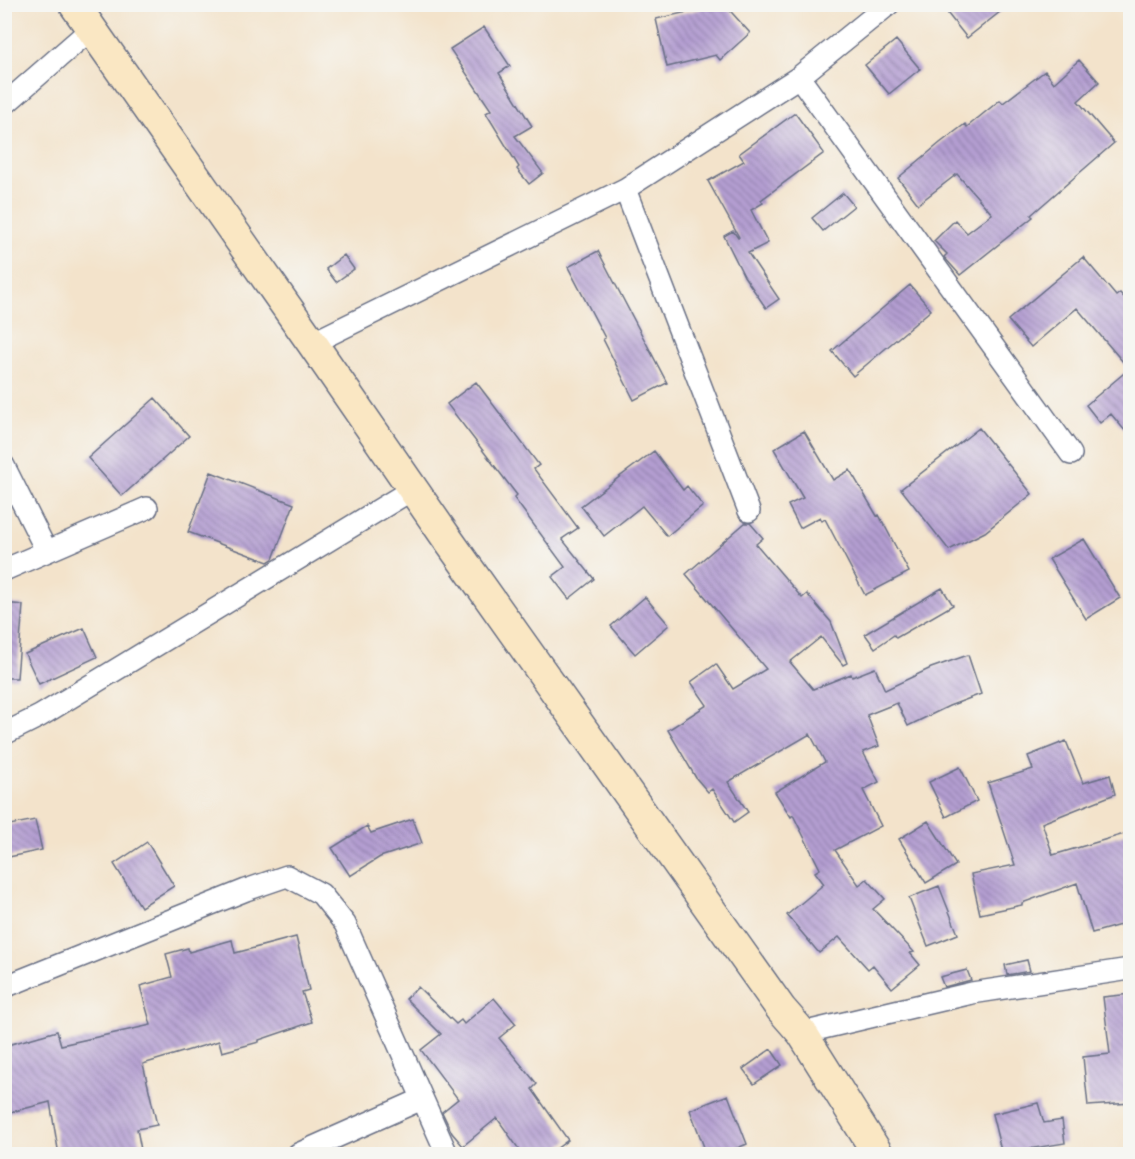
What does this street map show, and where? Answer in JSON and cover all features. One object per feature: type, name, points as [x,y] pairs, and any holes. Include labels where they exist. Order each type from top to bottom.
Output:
[{"type":"main road","points":[[74,4],[413,489],[781,1009],[802,1033],[878,1155]]},
{"type":"street","points":[[312,343],[625,189],[799,77],[890,4]]},
{"type":"street","points":[[4,105],[91,29]]},
{"type":"street","points":[[799,77],[1071,454]]},
{"type":"street","points":[[625,189],[749,511]]},
{"type":"street","points":[[4,466],[46,550]]},
{"type":"street","points":[[4,734],[40,716],[413,489]]},
{"type":"street","points":[[4,570],[147,508]]},
{"type":"street","points":[[4,987],[246,890],[287,876],[321,894],[345,924],[447,1155]]},
{"type":"street","points":[[802,1033],[972,993],[1131,969]]},
{"type":"street","points":[[298,1155],[422,1099]]},
{"type":"building","points":[[700,4],[724,4],[750,33],[720,60],[716,55],[667,67],[656,19],[701,9]]},
{"type":"building","points":[[959,4],[1010,4],[967,38],[948,14]]},
{"type":"building","points":[[484,27],[510,66],[499,73],[532,126],[515,136],[543,173],[529,184],[517,169],[519,167],[486,113],[491,110],[450,49]]},
{"type":"building","points":[[896,40],[920,69],[889,94],[865,65]]},
{"type":"building","points":[[1079,60],[1099,82],[1078,101],[1114,143],[1031,215],[1033,217],[960,275],[944,257],[947,254],[934,241],[955,220],[967,233],[992,214],[957,174],[918,204],[898,178],[940,143],[965,124],[967,127],[1000,100],[1003,103],[1045,71],[1054,83]]},
{"type":"building","points":[[795,113],[824,153],[761,200],[763,203],[751,210],[768,243],[748,253],[779,299],[766,308],[744,276],[724,236],[733,231],[739,237],[708,181],[744,161],[739,154]]},
{"type":"building","points":[[843,193],[854,206],[823,231],[812,218]]},
{"type":"building","points":[[598,251],[667,383],[634,400],[568,267]]},
{"type":"building","points":[[344,255],[354,269],[336,282],[326,269]]},
{"type":"building","points":[[1083,257],[1116,296],[1120,293],[1131,305],[1131,438],[1111,414],[1100,423],[1086,405],[1129,369],[1077,308],[1031,347],[1008,320]]},
{"type":"building","points":[[910,285],[931,310],[853,376],[832,351]]},
{"type":"building","points":[[476,382],[539,465],[534,469],[578,528],[562,539],[594,579],[569,599],[552,577],[565,567],[514,498],[517,495],[447,404]]},
{"type":"building","points":[[155,398],[189,436],[122,496],[88,458]]},
{"type":"building","points":[[979,428],[1032,494],[985,532],[949,550],[901,489]]},
{"type":"building","points":[[804,431],[833,480],[850,470],[877,516],[879,515],[909,572],[865,595],[825,519],[822,521],[820,517],[800,528],[788,505],[803,498],[774,449]]},
{"type":"building","points":[[654,451],[683,490],[687,486],[703,506],[667,536],[642,506],[604,536],[581,506]]},
{"type":"building","points":[[211,472],[294,504],[273,559],[268,562],[188,532]]},
{"type":"building","points":[[745,523],[750,523],[763,538],[756,544],[802,598],[807,594],[831,622],[847,663],[843,665],[821,637],[790,662],[813,689],[851,674],[852,677],[875,668],[885,690],[931,668],[968,655],[981,694],[949,706],[908,726],[897,703],[867,715],[879,746],[863,752],[879,782],[863,790],[881,826],[835,850],[859,885],[867,879],[885,899],[873,909],[914,952],[910,953],[920,965],[892,988],[873,965],[868,969],[839,937],[819,953],[787,915],[824,884],[815,872],[820,869],[793,815],[791,817],[775,792],[825,762],[810,734],[728,782],[748,812],[734,822],[712,789],[708,792],[696,778],[668,730],[707,705],[691,682],[716,664],[733,689],[766,669],[686,574]]},
{"type":"building","points":[[1084,539],[1120,598],[1086,619],[1049,559]]},
{"type":"building","points":[[942,588],[953,605],[896,638],[894,635],[875,648],[865,634]]},
{"type":"building","points":[[645,597],[669,625],[635,654],[611,626]]},
{"type":"building","points":[[4,603],[23,605],[17,678],[4,678]]},
{"type":"building","points":[[84,628],[97,657],[39,684],[25,654]]},
{"type":"building","points":[[1066,741],[1083,783],[1110,775],[1115,794],[1042,823],[1053,855],[1131,832],[1131,922],[1092,933],[1077,883],[1022,903],[1022,905],[980,914],[971,874],[1015,865],[988,783],[1033,769],[1028,756]]},
{"type":"building","points":[[960,767],[977,801],[946,817],[929,782]]},
{"type":"building","points":[[413,819],[422,843],[380,857],[350,876],[332,848],[367,826],[371,833]]},
{"type":"building","points":[[35,820],[42,850],[4,858],[4,826]]},
{"type":"building","points":[[928,821],[956,865],[926,883],[899,839]]},
{"type":"building","points":[[147,842],[174,886],[141,907],[114,864]]},
{"type":"building","points":[[939,886],[958,934],[928,946],[909,898]]},
{"type":"building","points":[[296,937],[309,990],[302,992],[312,1022],[259,1040],[259,1042],[222,1052],[219,1041],[143,1064],[157,1125],[137,1129],[142,1155],[59,1155],[50,1102],[4,1114],[4,1046],[57,1031],[61,1045],[151,1025],[140,986],[172,977],[166,954],[188,948],[189,952],[232,940],[235,953]]},
{"type":"building","points":[[1027,960],[1030,971],[1007,975],[1005,965]]},
{"type":"building","points":[[967,970],[971,980],[944,987],[940,977]]},
{"type":"building","points":[[418,987],[456,1024],[461,1020],[464,1024],[494,998],[516,1024],[499,1038],[537,1084],[532,1089],[568,1140],[548,1155],[523,1155],[497,1118],[463,1146],[452,1133],[442,1112],[458,1099],[421,1050],[441,1034],[406,999]]},
{"type":"building","points":[[1131,994],[1131,1103],[1088,1106],[1083,1057],[1110,1054],[1103,997]]},
{"type":"building","points":[[771,1049],[782,1065],[754,1084],[743,1069]]},
{"type":"building","points":[[728,1095],[747,1144],[720,1155],[707,1155],[690,1110]]},
{"type":"building","points":[[1038,1103],[1044,1123],[1062,1120],[1065,1143],[1028,1149],[1029,1155],[1002,1155],[992,1114]]}]
